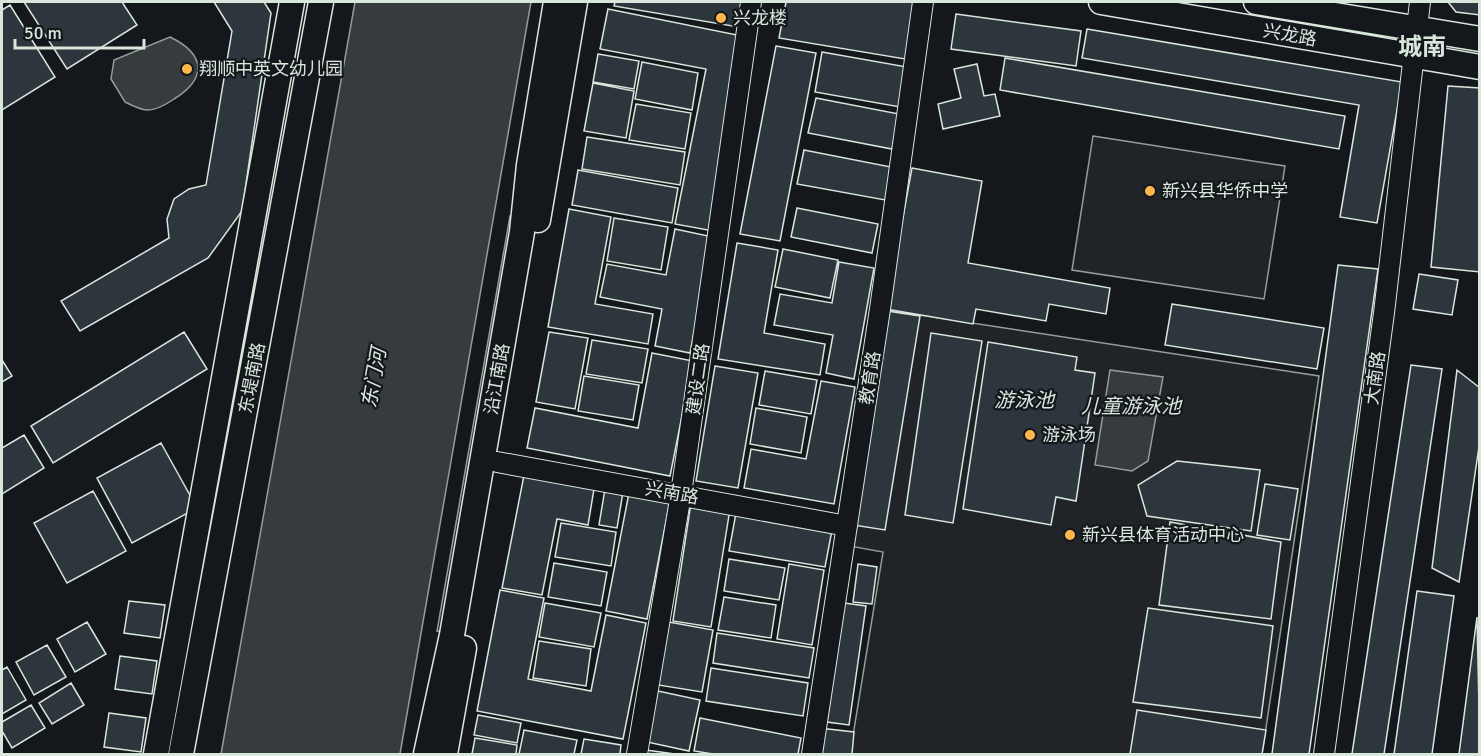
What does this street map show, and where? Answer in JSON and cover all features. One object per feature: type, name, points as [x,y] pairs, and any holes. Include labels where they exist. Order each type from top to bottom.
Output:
[{"type":"main road","name":"东堤南路","points":[[156,754],[292,2]]},
{"type":"main road","name":"东堤南路","points":[[182,754],[321,2]]},
{"type":"main road","name":"沿江南路","points":[[426,754],[452,635],[520,244],[529,165],[556,2]]},
{"type":"main road","name":"沿江南路","points":[[445,754],[575,2]]},
{"type":"main road","name":"兴龙路","points":[[1101,2],[1479,67]]},
{"type":"main road","name":"兴龙路","points":[[1256,2],[1479,39]]},
{"type":"street","name":"建设二路","points":[[637,754],[681,494],[751,2]]},
{"type":"street","name":"教育路","points":[[812,754],[923,2]]},
{"type":"street","name":"大南路","points":[[1324,754],[1384,314],[1420,2]]},
{"type":"street","name":"兴南路","points":[[497,462],[847,526]]},
{"type":"shaded area","points":[[1093,136],[1285,166],[1264,299],[1072,270]]},
{"type":"shaded area","points":[[510,216],[517,217],[445,632],[437,631]]},
{"type":"shaded area","name":"新兴县体育活动中心","points":[[880,309],[1319,376],[1262,754],[850,754],[883,552],[844,545]]},
{"type":"water","name":"东门河","points":[[355,2],[531,2],[400,754],[221,754]]},
{"type":"water","points":[[170,37],[182,44],[196,59],[197,75],[193,83],[171,101],[154,109],[142,109],[125,102],[111,79],[114,60]]},
{"type":"water","name":"儿童游泳池","points":[[1110,370],[1163,377],[1148,461],[1132,471],[1095,465]]},
{"type":"building","points":[[24,2],[122,2],[137,25],[67,69]]},
{"type":"building","points":[[214,2],[264,2],[271,13],[242,211],[208,258],[80,331],[61,301],[169,238],[167,219],[174,199],[189,189],[206,185],[232,31]]},
{"type":"building","name":"兴龙楼","points":[[615,2],[760,2],[756,30],[614,6]]},
{"type":"building","points":[[786,2],[921,2],[911,60],[779,38]]},
{"type":"building","points":[[1448,2],[1480,2],[1480,15],[1456,12]]},
{"type":"building","points":[[10,5],[55,77],[2,110],[2,10]]},
{"type":"building","points":[[608,9],[752,38],[713,231],[675,224],[706,69],[600,49]]},
{"type":"building","points":[[956,14],[1081,31],[1076,66],[951,49]]},
{"type":"building","points":[[1087,29],[1402,82],[1377,223],[1340,217],[1359,105],[1082,58]]},
{"type":"building","points":[[776,46],[816,53],[780,241],[740,234]]},
{"type":"building","points":[[822,52],[907,67],[900,107],[815,92]]},
{"type":"building","points":[[598,54],[639,61],[634,89],[593,82]]},
{"type":"building","points":[[1005,58],[1345,116],[1339,149],[1000,90]]},
{"type":"building","points":[[642,62],[698,73],[692,110],[635,99]]},
{"type":"building","points":[[977,64],[984,96],[995,94],[1000,116],[943,129],[938,104],[961,98],[954,69]]},
{"type":"building","points":[[593,83],[634,91],[626,138],[584,131]]},
{"type":"building","points":[[1448,86],[1480,88],[1480,272],[1431,267]]},
{"type":"building","points":[[816,98],[899,114],[892,149],[808,133]]},
{"type":"building","points":[[636,104],[691,113],[685,149],[629,140]]},
{"type":"building","points":[[587,137],[685,152],[680,185],[582,169]]},
{"type":"building","points":[[804,150],[891,167],[885,200],[797,184]]},
{"type":"building","points":[[912,168],[982,181],[968,263],[1110,288],[1106,314],[1049,304],[1046,321],[976,309],[973,324],[886,309]]},
{"type":"building","points":[[578,170],[678,188],[672,223],[572,205]]},
{"type":"building","points":[[797,208],[878,224],[872,253],[791,237]]},
{"type":"building","points":[[569,209],[611,217],[595,304],[653,314],[648,344],[548,327]]},
{"type":"building","points":[[614,218],[668,227],[661,270],[607,261]]},
{"type":"building","points":[[675,229],[713,237],[690,353],[655,346],[662,309],[600,297],[607,264],[666,275]]},
{"type":"building","points":[[737,243],[778,250],[764,333],[825,344],[820,375],[718,359]]},
{"type":"building","points":[[783,249],[838,260],[830,298],[775,287]]},
{"type":"building","points":[[839,262],[874,268],[854,379],[826,373],[833,335],[774,325],[780,294],[832,303]]},
{"type":"building","points":[[1338,265],[1378,269],[1309,754],[1272,754]]},
{"type":"building","points":[[1419,274],[1458,280],[1452,315],[1413,309]]},
{"type":"building","points":[[1172,304],[1324,328],[1317,369],[1165,345]]},
{"type":"building","points":[[887,311],[920,316],[885,530],[853,525]]},
{"type":"building","points":[[184,332],[207,369],[53,463],[31,426]]},
{"type":"building","points":[[549,332],[588,338],[575,409],[536,402]]},
{"type":"building","points":[[931,333],[982,341],[953,523],[905,515]]},
{"type":"building","points":[[592,340],[648,349],[642,383],[586,374]]},
{"type":"building","name":"游泳场","points":[[988,342],[1077,357],[1075,370],[1095,373],[1076,501],[1056,497],[1051,525],[963,509]]},
{"type":"building","points":[[652,353],[693,361],[670,476],[527,448],[535,408],[638,428]]},
{"type":"building","points":[[2,360],[12,376],[2,382]]},
{"type":"building","points":[[1411,365],[1442,369],[1384,754],[1352,754]]},
{"type":"building","points":[[715,366],[758,373],[738,488],[696,481]]},
{"type":"building","points":[[1457,370],[1480,388],[1480,440],[1459,582],[1432,568]]},
{"type":"building","points":[[765,371],[817,380],[811,414],[759,405]]},
{"type":"building","points":[[584,376],[639,385],[633,420],[578,411]]},
{"type":"building","points":[[821,381],[855,387],[834,504],[744,488],[751,449],[806,459]]},
{"type":"building","points":[[756,408],[807,417],[801,453],[750,444]]},
{"type":"building","points":[[24,435],[44,468],[2,494],[2,448]]},
{"type":"building","points":[[161,443],[197,508],[132,543],[97,478]]},
{"type":"building","points":[[1177,461],[1260,470],[1251,531],[1147,516],[1138,485]]},
{"type":"building","points":[[525,470],[595,483],[588,525],[557,519],[542,595],[502,588]]},
{"type":"building","points":[[1265,484],[1298,489],[1290,540],[1257,535]]},
{"type":"building","points":[[605,489],[623,492],[617,528],[599,525]]},
{"type":"building","points":[[93,491],[126,551],[67,583],[34,523]]},
{"type":"building","points":[[629,493],[670,501],[647,619],[606,611]]},
{"type":"building","points":[[691,503],[730,509],[711,627],[673,621]]},
{"type":"building","points":[[736,513],[832,530],[825,567],[729,551]]},
{"type":"building","points":[[1170,522],[1281,542],[1271,619],[1159,605]]},
{"type":"building","points":[[561,523],[616,532],[611,566],[555,557]]},
{"type":"building","points":[[729,559],[785,568],[779,600],[724,591]]},
{"type":"building","points":[[554,563],[607,572],[601,606],[548,597]]},
{"type":"building","points":[[789,564],[824,570],[812,645],[777,639]]},
{"type":"building","points":[[858,564],[877,567],[872,604],[853,602]]},
{"type":"building","points":[[500,590],[544,598],[528,679],[591,691],[606,615],[646,623],[623,739],[477,711]]},
{"type":"building","points":[[1417,591],[1454,596],[1432,754],[1394,754]]},
{"type":"building","points":[[724,597],[776,605],[771,638],[718,630]]},
{"type":"building","points":[[129,601],[165,605],[160,638],[124,633]]},
{"type":"building","points":[[545,603],[601,613],[594,647],[539,637]]},
{"type":"building","points":[[844,603],[866,606],[849,725],[827,722]]},
{"type":"building","points":[[1148,608],[1273,626],[1261,718],[1133,702]]},
{"type":"building","points":[[1477,617],[1480,754],[1459,754]]},
{"type":"building","points":[[87,622],[106,654],[75,672],[57,639]]},
{"type":"building","points":[[669,622],[713,630],[702,692],[658,685]]},
{"type":"building","points":[[717,633],[814,648],[809,678],[713,663]]},
{"type":"building","points":[[539,641],[591,649],[586,686],[533,678]]},
{"type":"building","points":[[47,645],[66,677],[34,695],[16,662]]},
{"type":"building","points":[[120,656],[157,661],[152,694],[115,689]]},
{"type":"building","points":[[7,667],[26,700],[2,714],[2,670]]},
{"type":"building","points":[[711,668],[808,683],[803,716],[706,701]]},
{"type":"building","points":[[71,683],[84,705],[52,724],[39,703]]},
{"type":"building","points":[[658,691],[700,700],[689,751],[647,742]]},
{"type":"building","points":[[31,705],[45,728],[12,748],[2,731],[2,722]]},
{"type":"building","points":[[1137,710],[1266,730],[1262,754],[1130,754]]},
{"type":"building","points":[[109,713],[146,718],[141,752],[104,747]]},
{"type":"building","points":[[478,715],[521,723],[517,743],[474,735]]},
{"type":"building","points":[[700,718],[801,738],[798,754],[713,754],[694,751]]},
{"type":"building","points":[[819,728],[854,732],[852,754],[815,754]]},
{"type":"building","points":[[524,730],[577,740],[574,754],[519,754]]},
{"type":"building","points":[[475,738],[517,745],[516,754],[472,754]]},
{"type":"building","points":[[584,739],[621,745],[620,754],[581,754]]},
{"type":"building","points":[[646,750],[675,754],[646,754]]},
{"type":"place","name":"兴龙楼","points":[[721,18]]},
{"type":"place","name":"翔顺中英文幼儿园","points":[[187,69]]},
{"type":"place","name":"新兴县华侨中学","points":[[1150,191]]},
{"type":"place","name":"游泳场","points":[[1030,435]]},
{"type":"place","name":"新兴县体育活动中心","points":[[1070,535]]},
{"type":"district","name":"城南","points":[[1422,47]]},
{"type":"water label","name":"游泳池","points":[[1024,400]]}]
